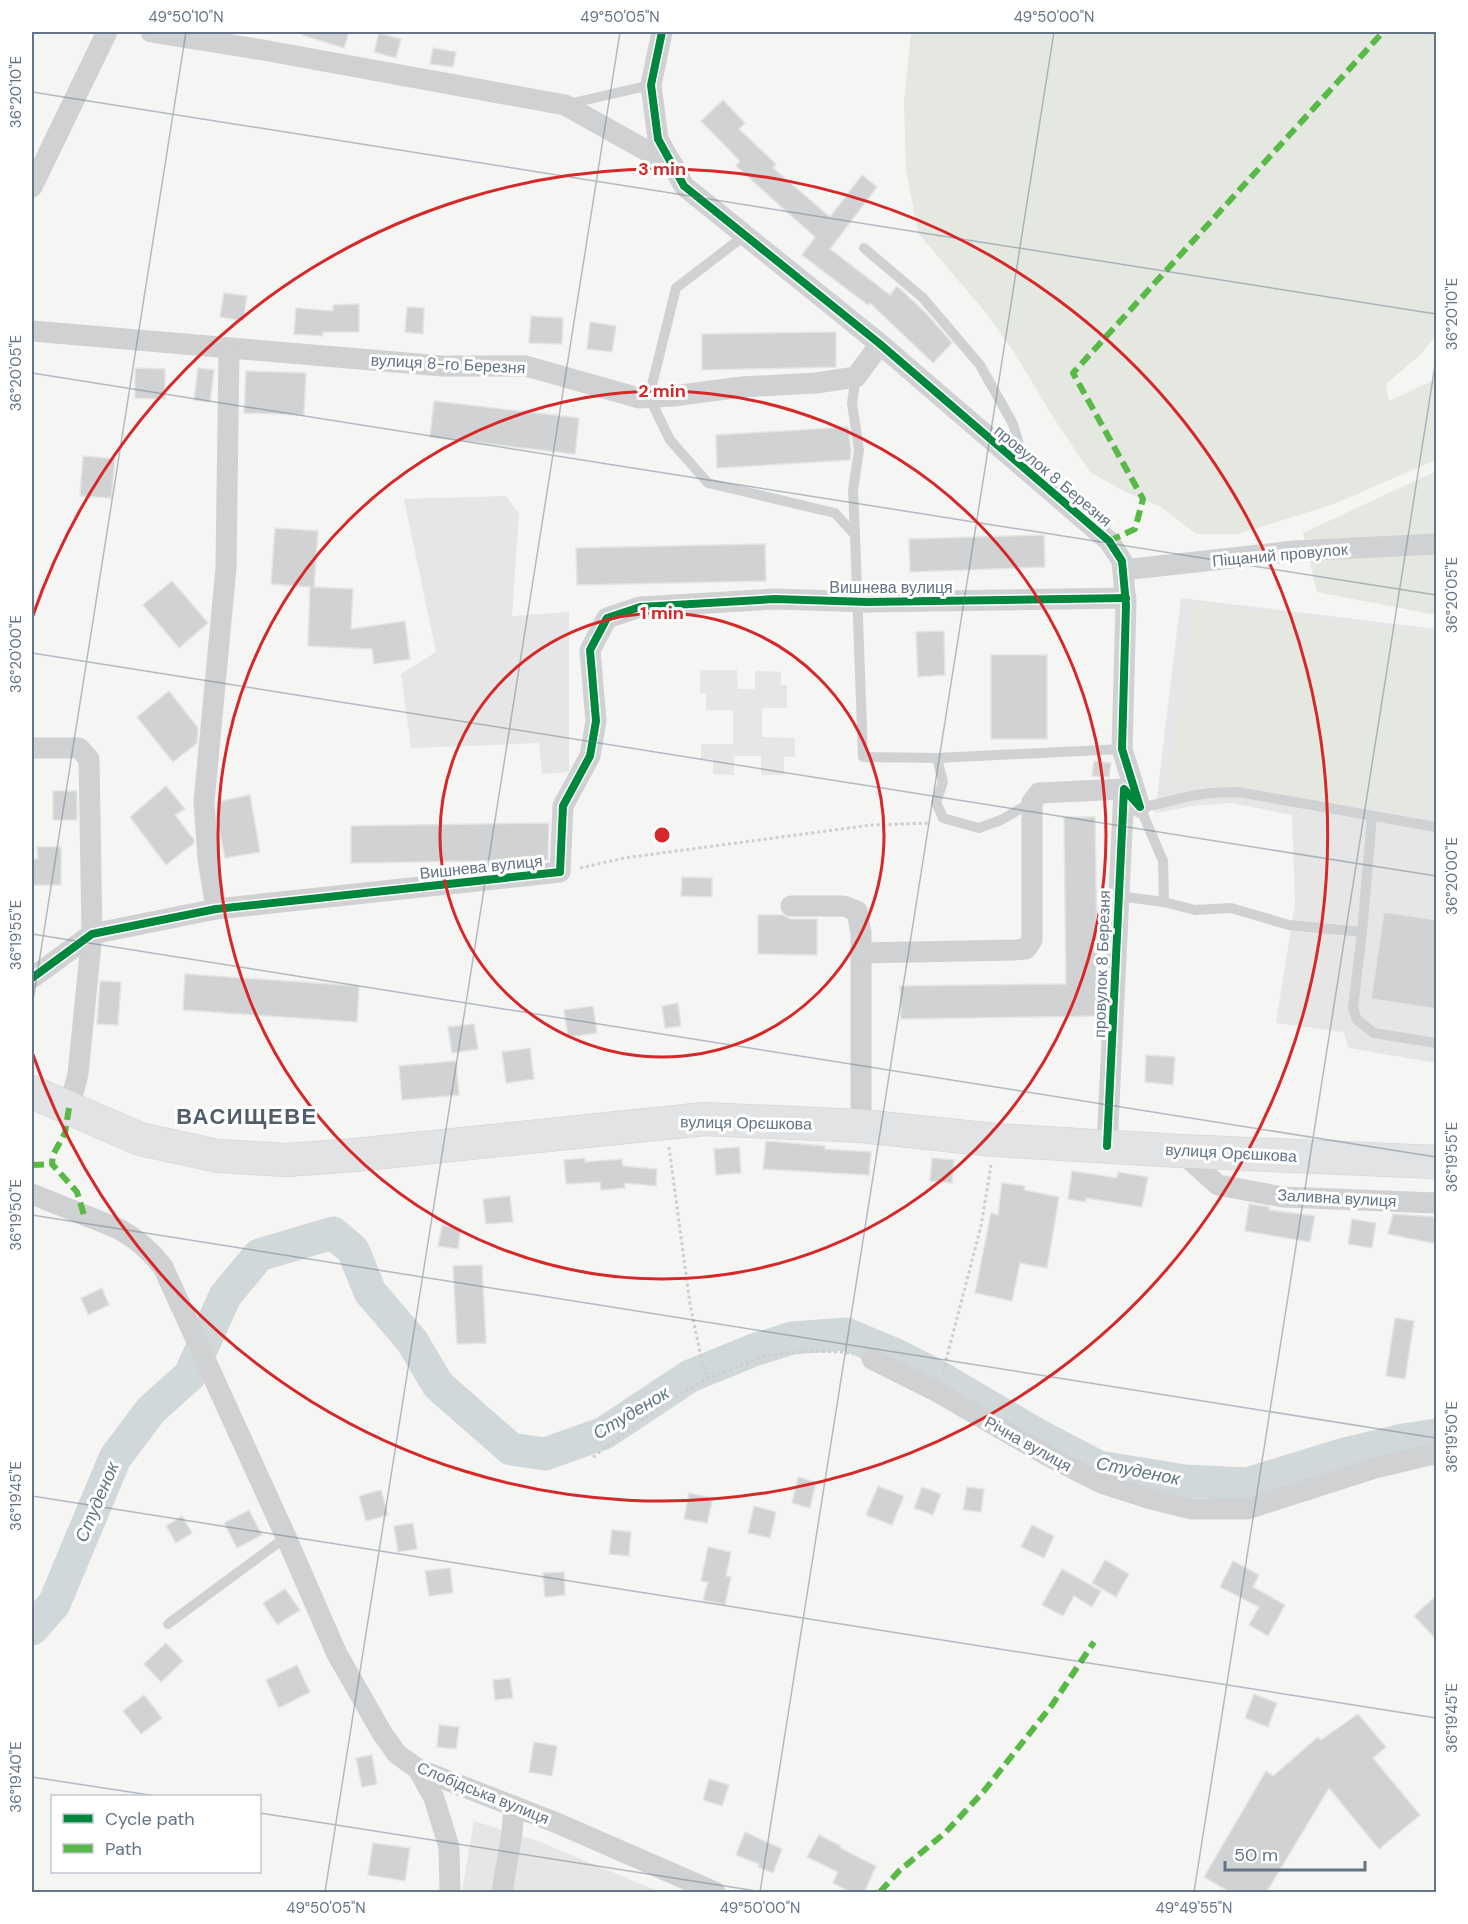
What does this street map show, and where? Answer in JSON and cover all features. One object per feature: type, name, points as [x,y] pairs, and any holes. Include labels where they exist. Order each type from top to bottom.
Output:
[{"type":"main road","name":"вулиця Орєшкова","points":[[32,1092],[140,1139],[218,1156],[286,1160],[704,1119],[861,1126],[995,1140],[1180,1151],[1437,1162]]},
{"type":"street","points":[[32,187],[107,32]]},
{"type":"street","points":[[151,32],[264,50],[565,105],[674,166]]},
{"type":"street","name":"провулок 8 Березня","points":[[662,32],[651,85],[658,139],[684,186],[880,344],[1109,541],[1122,561],[1126,598],[1122,749],[1140,807]]},
{"type":"street","name":"вулиця 8-го Березня","points":[[32,331],[442,366],[526,366],[639,398],[742,387],[816,383],[856,376]]},
{"type":"street","points":[[856,376],[880,344]]},
{"type":"street","points":[[216,909],[208,860],[204,802],[226,568],[229,349]]},
{"type":"street","name":"Піщаний провулок","points":[[1123,570],[1294,551],[1437,544]]},
{"type":"street","name":"Вишнева вулиця","points":[[32,978],[92,934],[216,909],[560,872],[563,806],[590,756],[596,721],[590,650],[607,618],[640,607],[775,599],[858,602],[1126,598]]},
{"type":"street","points":[[32,748],[79,748],[89,759],[92,934],[78,1074],[69,1108]]},
{"type":"street","points":[[861,953],[1026,949],[1032,940],[1032,802],[1039,793],[1124,789],[1140,807]]},
{"type":"street","name":"провулок 8 Березня","points":[[1107,1146],[1124,789]]},
{"type":"street","points":[[792,906],[844,906],[857,911],[861,933],[861,1126]]},
{"type":"street","name":"Заливна вулиця","points":[[1180,1151],[1218,1185],[1283,1197],[1437,1203]]},
{"type":"street","name":"Слобідська вулиця","points":[[32,1194],[119,1229],[144,1245],[163,1266],[337,1654],[397,1754],[418,1769],[514,1806],[715,1893]]},
{"type":"street","name":"Річна вулиця","points":[[872,1359],[934,1390],[1048,1456],[1101,1483],[1192,1509],[1247,1509],[1375,1468],[1437,1455]]},
{"type":"street","points":[[418,1769],[434,1798],[449,1847],[450,1893]]},
{"type":"street","points":[[502,1893],[514,1806]]},
{"type":"lane","points":[[565,105],[651,85]]},
{"type":"lane","points":[[744,236],[676,288],[650,397],[670,440],[708,483],[835,513],[855,535]]},
{"type":"lane","points":[[864,248],[923,298],[980,365],[1013,424],[1026,471]]},
{"type":"lane","points":[[856,376],[852,403],[859,450],[853,490],[863,757],[937,758],[1122,749]]},
{"type":"lane","points":[[937,758],[943,782],[936,802],[943,818],[979,828],[1000,820],[1032,802]]},
{"type":"lane","points":[[1164,902],[1163,861],[1140,807],[1155,806],[1182,797],[1209,792],[1238,792],[1437,827]]},
{"type":"lane","points":[[1372,817],[1353,1008],[1357,1020],[1374,1033],[1437,1043]]},
{"type":"lane","points":[[1118,896],[1164,902],[1195,910],[1231,908],[1290,925],[1362,932]]},
{"type":"lane","points":[[168,1624],[286,1537]]},
{"type":"path","points":[[560,872],[624,858],[705,846],[871,825],[931,823],[943,818]]},
{"type":"path","points":[[663,1122],[670,1150],[690,1304],[702,1362],[708,1376]]},
{"type":"path","points":[[944,1370],[981,1226],[995,1140]]},
{"type":"path","points":[[593,1457],[671,1399],[708,1376],[766,1356],[807,1351],[843,1352],[872,1359]]},
{"type":"shaded area","points":[[911,32],[1436,32],[1436,335],[1421,354],[1386,384],[1389,401],[1436,379],[1436,460],[1334,504],[1238,534],[1196,534],[1161,507],[1126,492],[1090,472],[1053,417],[1014,352],[986,313],[918,233],[906,169],[904,101]]},
{"type":"shaded area","points":[[1436,471],[1436,615],[1317,592],[1303,533]]},
{"type":"shaded area","points":[[506,496],[519,514],[512,616],[569,612],[569,772],[542,774],[539,743],[411,748],[401,674],[436,652],[404,499]]},
{"type":"shaded area","points":[[1181,598],[1436,629],[1436,1063],[1349,1048],[1343,1032],[1276,1023],[1295,903],[1292,815],[1231,803],[1193,806],[1155,813]]},
{"type":"shaded area","points":[[1194,603],[1436,635],[1436,816],[1170,780]]},
{"type":"shaded area","points":[[700,670],[737,670],[738,689],[755,689],[755,671],[781,672],[781,685],[787,685],[787,708],[762,708],[762,737],[795,738],[795,757],[784,757],[784,775],[761,775],[761,756],[734,756],[734,775],[713,774],[713,759],[701,759],[701,744],[733,744],[733,710],[706,710],[706,694],[700,693]]},
{"type":"shaded area","points":[[474,1821],[538,1841],[660,1892],[462,1892]]},
{"type":"building","points":[[303,32],[349,32],[344,48],[302,35]]},
{"type":"building","points":[[379,33],[401,39],[396,58],[374,52]]},
{"type":"building","points":[[433,48],[456,52],[453,67],[430,64]]},
{"type":"building","points":[[723,100],[745,123],[739,129],[776,164],[773,168],[830,217],[862,175],[877,187],[830,249],[890,295],[897,286],[927,314],[952,343],[933,363],[870,303],[868,305],[802,255],[815,237],[736,166],[740,161],[701,121]]},
{"type":"building","points":[[224,293],[247,296],[243,321],[220,317]]},
{"type":"building","points":[[359,304],[359,332],[323,332],[323,336],[294,334],[296,308],[333,311],[333,305]]},
{"type":"building","points":[[407,307],[424,308],[423,334],[405,332]]},
{"type":"building","points":[[531,316],[563,318],[562,344],[529,343]]},
{"type":"building","points":[[590,322],[616,326],[612,352],[587,349]]},
{"type":"building","points":[[836,332],[836,367],[702,370],[702,334]]},
{"type":"building","points":[[135,368],[165,369],[165,399],[135,398]]},
{"type":"building","points":[[198,368],[214,370],[210,402],[194,400]]},
{"type":"building","points":[[246,371],[306,373],[304,415],[244,413]]},
{"type":"building","points":[[434,401],[579,418],[575,454],[430,437]]},
{"type":"building","points":[[848,427],[850,460],[717,468],[716,435]]},
{"type":"building","points":[[83,456],[115,459],[111,498],[80,496]]},
{"type":"building","points":[[275,528],[318,531],[314,587],[353,589],[351,629],[405,621],[410,659],[374,664],[372,649],[308,646],[310,587],[271,584]]},
{"type":"building","points":[[1044,535],[1045,567],[910,572],[909,539]]},
{"type":"building","points":[[765,544],[766,581],[577,585],[576,548]]},
{"type":"building","points":[[172,581],[208,623],[179,648],[143,605]]},
{"type":"building","points":[[944,631],[945,675],[918,677],[916,632]]},
{"type":"building","points":[[991,655],[1047,655],[1047,739],[991,739]]},
{"type":"building","points":[[169,691],[198,728],[197,743],[173,762],[137,717]]},
{"type":"building","points":[[1094,761],[1111,763],[1109,777],[1092,776]]},
{"type":"building","points":[[166,786],[185,809],[175,815],[194,843],[166,865],[130,817]]},
{"type":"building","points":[[53,791],[77,791],[77,820],[53,820]]},
{"type":"building","points":[[250,795],[260,852],[225,858],[218,823],[217,802]]},
{"type":"building","points":[[1064,817],[1095,817],[1098,1016],[901,1019],[900,986],[1066,984]]},
{"type":"building","points":[[549,823],[548,860],[351,863],[351,826]]},
{"type":"building","points":[[37,847],[61,847],[61,885],[32,885],[32,859],[38,859]]},
{"type":"building","points":[[682,877],[712,878],[712,897],[681,896]]},
{"type":"building","points":[[1384,912],[1437,920],[1437,1009],[1371,999]]},
{"type":"building","points":[[758,915],[817,919],[817,955],[758,954]]},
{"type":"building","points":[[185,974],[359,986],[357,1022],[183,1010]]},
{"type":"building","points":[[100,981],[121,982],[118,1025],[97,1024]]},
{"type":"building","points":[[678,1003],[681,1026],[665,1028],[662,1006]]},
{"type":"building","points":[[593,1006],[597,1033],[568,1037],[564,1010]]},
{"type":"building","points":[[474,1024],[478,1049],[452,1053],[448,1027]]},
{"type":"building","points":[[530,1048],[534,1079],[506,1083],[502,1052]]},
{"type":"building","points":[[1146,1055],[1175,1057],[1173,1085],[1145,1082]]},
{"type":"building","points":[[456,1061],[459,1095],[402,1100],[399,1066]]},
{"type":"building","points":[[766,1141],[825,1146],[825,1149],[871,1152],[869,1175],[763,1169]]},
{"type":"building","points":[[739,1147],[741,1173],[716,1175],[714,1149]]},
{"type":"building","points":[[585,1158],[585,1162],[622,1159],[623,1166],[657,1169],[656,1186],[624,1183],[625,1188],[601,1190],[600,1182],[566,1184],[564,1160]]},
{"type":"building","points":[[932,1158],[954,1160],[952,1183],[930,1181]]},
{"type":"building","points":[[1072,1171],[1117,1178],[1118,1172],[1148,1177],[1142,1207],[1086,1198],[1086,1202],[1068,1199]]},
{"type":"building","points":[[1002,1183],[1025,1186],[1024,1190],[1059,1197],[1047,1268],[1020,1263],[1012,1301],[975,1293],[991,1213],[998,1215]]},
{"type":"building","points":[[510,1196],[513,1222],[486,1224],[483,1199]]},
{"type":"building","points":[[1249,1204],[1269,1207],[1269,1210],[1315,1216],[1310,1242],[1245,1231]]},
{"type":"building","points":[[1393,1214],[1437,1217],[1437,1244],[1388,1234]]},
{"type":"building","points":[[1352,1219],[1376,1223],[1372,1248],[1348,1244]]},
{"type":"building","points":[[442,1225],[461,1228],[458,1249],[438,1246]]},
{"type":"building","points":[[482,1265],[486,1343],[457,1344],[453,1266]]},
{"type":"building","points":[[102,1288],[109,1305],[88,1315],[81,1298]]},
{"type":"building","points":[[1395,1318],[1414,1321],[1405,1379],[1386,1376]]},
{"type":"building","points":[[798,1477],[816,1482],[810,1508],[792,1503]]},
{"type":"building","points":[[878,1486],[904,1496],[892,1525],[866,1515]]},
{"type":"building","points":[[922,1487],[941,1494],[933,1515],[914,1508]]},
{"type":"building","points":[[967,1487],[984,1489],[981,1512],[963,1510]]},
{"type":"building","points":[[381,1490],[388,1515],[366,1521],[359,1496]]},
{"type":"building","points":[[689,1493],[713,1498],[707,1523],[684,1519]]},
{"type":"building","points":[[754,1506],[776,1512],[770,1538],[748,1533]]},
{"type":"building","points":[[249,1510],[262,1535],[237,1548],[224,1523]]},
{"type":"building","points":[[182,1516],[192,1533],[176,1543],[166,1526]]},
{"type":"building","points":[[413,1523],[417,1549],[398,1552],[394,1526]]},
{"type":"building","points":[[1032,1525],[1054,1536],[1044,1558],[1021,1547]]},
{"type":"building","points":[[612,1530],[631,1532],[629,1556],[609,1554]]},
{"type":"building","points":[[708,1547],[731,1552],[726,1576],[731,1577],[725,1605],[703,1600],[708,1582],[701,1581]]},
{"type":"building","points":[[1105,1560],[1129,1574],[1116,1597],[1092,1583]]},
{"type":"building","points":[[1233,1561],[1259,1575],[1253,1587],[1285,1605],[1268,1636],[1249,1625],[1259,1607],[1220,1587]]},
{"type":"building","points":[[450,1568],[453,1593],[429,1596],[425,1571]]},
{"type":"building","points":[[1062,1569],[1101,1591],[1092,1607],[1074,1596],[1063,1616],[1042,1605]]},
{"type":"building","points":[[564,1572],[565,1595],[545,1597],[543,1573]]},
{"type":"building","points":[[285,1589],[300,1610],[277,1625],[263,1603]]},
{"type":"building","points":[[1437,1595],[1437,1640],[1414,1616]]},
{"type":"building","points":[[166,1643],[183,1661],[161,1682],[144,1664]]},
{"type":"building","points":[[297,1665],[310,1692],[279,1708],[266,1680]]},
{"type":"building","points":[[510,1678],[513,1698],[495,1700],[493,1680]]},
{"type":"building","points":[[1254,1694],[1277,1703],[1268,1727],[1245,1718]]},
{"type":"building","points":[[144,1695],[162,1718],[141,1734],[123,1711]]},
{"type":"building","points":[[1358,1714],[1386,1747],[1373,1758],[1420,1815],[1379,1849],[1329,1788],[1266,1893],[1231,1893],[1204,1877],[1266,1771],[1273,1776],[1318,1737],[1321,1740]]},
{"type":"building","points":[[439,1725],[459,1727],[456,1749],[437,1747]]},
{"type":"building","points":[[534,1742],[557,1746],[552,1776],[529,1772]]},
{"type":"building","points":[[372,1755],[377,1784],[362,1787],[356,1758]]},
{"type":"building","points":[[709,1779],[729,1785],[722,1806],[703,1800]]},
{"type":"building","points":[[745,1832],[782,1849],[773,1873],[758,1867],[759,1864],[736,1855]]},
{"type":"building","points":[[819,1835],[876,1866],[864,1893],[852,1893],[833,1883],[838,1872],[807,1857]]},
{"type":"building","points":[[373,1843],[410,1848],[405,1881],[368,1875]]},
{"type":"waterway","name":"Студенок","points":[[32,1629],[54,1604],[115,1458],[151,1410],[190,1375],[225,1296],[259,1255],[333,1233],[353,1250],[370,1292],[412,1341],[438,1385],[511,1449],[545,1454],[604,1433],[690,1376],[754,1350],[792,1338],[846,1334],[896,1355],[939,1377],[1034,1433],[1099,1467],[1185,1481],[1247,1484],[1341,1455],[1403,1440],[1436,1435]]},
{"type":"marked path","points":[[1109,541],[1135,529],[1143,499],[1073,373],[1383,32]]},
{"type":"marked path","points":[[69,1108],[65,1133],[53,1155],[52,1164],[77,1192],[84,1215]]},
{"type":"marked path","points":[[32,1165],[52,1164]]},
{"type":"marked path","points":[[880,1892],[899,1871],[946,1832],[984,1791],[1052,1705],[1094,1642]]},
{"type":"cycle path","points":[[662,32],[651,85],[658,139],[684,186],[880,344],[1109,541],[1122,561],[1126,605],[1122,749],[1140,807],[1124,789],[1107,1146]]},
{"type":"cycle path","points":[[32,978],[92,934],[216,909],[560,872],[563,806],[590,756],[596,721],[590,650],[607,618],[640,607],[775,599],[867,602],[1126,598]]},
{"type":"district","name":"ВАСИЩЕВЕ","points":[[247,1116]]}]
